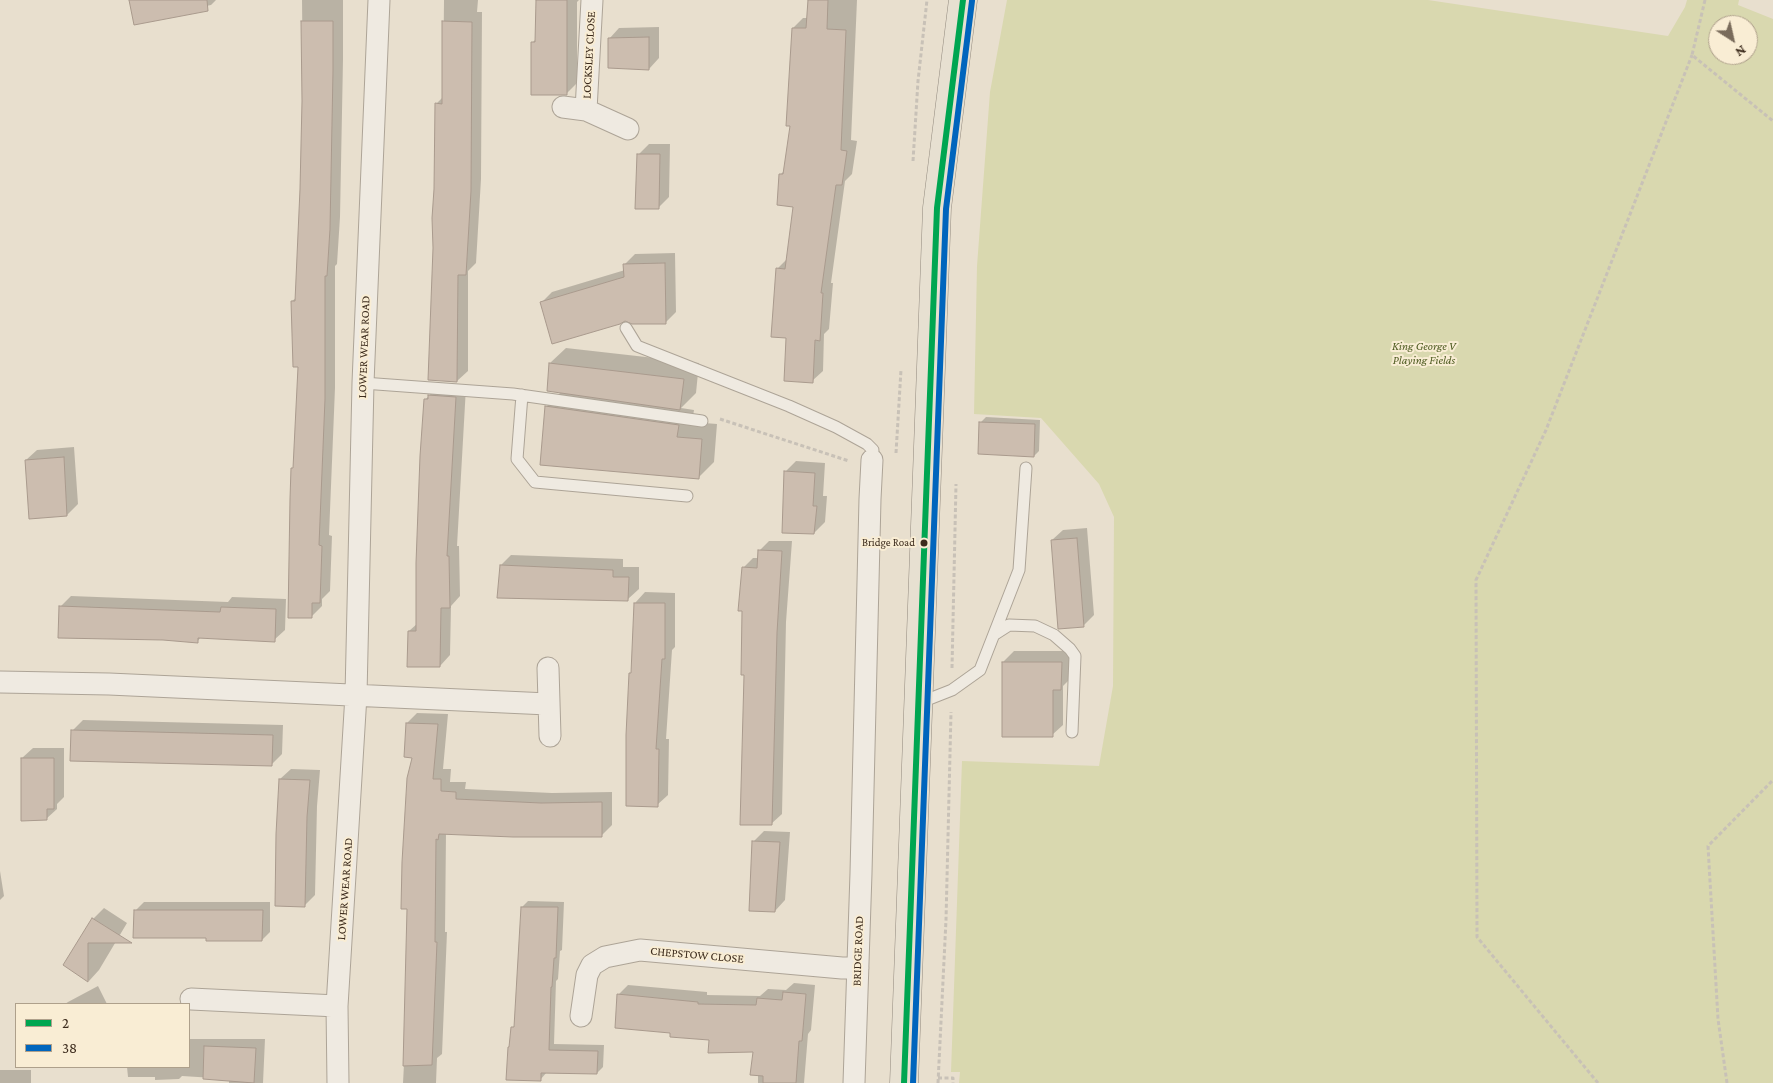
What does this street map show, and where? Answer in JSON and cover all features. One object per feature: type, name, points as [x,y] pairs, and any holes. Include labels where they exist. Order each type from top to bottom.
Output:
[{"type":"main road","points":[[904,1083],[937,208],[963,0]]},
{"type":"street","name":"LOWER WEAR ROAD","points":[[338,1083],[337,1006],[356,695],[363,383],[379,0]]},
{"type":"street","name":"LOCKSLEY CLOSE","points":[[586,110],[592,0]]},
{"type":"street","name":"LOCKSLEY CLOSE","points":[[563,107],[586,110],[628,129]]},
{"type":"street","name":"BRIDGE ROAD","points":[[854,1083],[871,465]]},
{"type":"street","points":[[548,668],[550,736]]},
{"type":"street","points":[[0,682],[109,684],[548,704]]},
{"type":"street","name":"CHEPSTOW CLOSE","points":[[581,1016],[587,975],[592,964],[604,957],[640,950],[858,968]]},
{"type":"street","points":[[191,999],[337,1006]]},
{"type":"lane","points":[[626,328],[637,346],[836,426],[867,444],[873,450],[871,465]]},
{"type":"lane","points":[[363,383],[522,395],[702,422]]},
{"type":"lane","points":[[522,395],[517,459],[535,482],[687,496]]},
{"type":"lane","points":[[918,703],[952,690],[980,670],[1019,570],[1026,468]]},
{"type":"lane","points":[[995,634],[1009,625],[1035,626],[1054,636],[1070,649],[1075,656],[1072,732]]},
{"type":"path","points":[[1598,1083],[1477,937],[1476,580],[1546,430],[1692,54],[1705,0]]},
{"type":"path","points":[[1692,54],[1773,121]]},
{"type":"path","points":[[702,422],[717,418],[871,465]]},
{"type":"path","points":[[938,1083],[946,920],[956,481]]},
{"type":"path","points":[[1727,1083],[1718,1019],[1708,846],[1773,780]]},
{"type":"path","points":[[938,1078],[953,1078],[953,1083]]},
{"type":"green space","name":"King George V Playing Fields","points":[[1007,0],[1428,0],[1668,36],[1687,0],[1739,0],[1738,5],[1773,19],[1773,1083],[959,1083],[960,1072],[951,1072],[962,761],[1099,766],[1113,686],[1114,517],[1099,484],[1041,418],[974,414],[977,266],[990,92]]},
{"type":"building","points":[[129,0],[207,0],[208,11],[134,25]]},
{"type":"building","points":[[536,0],[567,0],[567,95],[531,95],[531,42],[535,42]]},
{"type":"building","points":[[808,0],[828,0],[827,29],[846,30],[841,150],[847,151],[842,185],[836,185],[821,293],[823,293],[820,341],[815,340],[813,383],[784,381],[786,338],[771,337],[776,268],[785,269],[793,207],[777,205],[779,174],[783,174],[790,126],[786,126],[792,28],[806,28]]},
{"type":"building","points":[[301,21],[333,21],[330,229],[327,276],[325,276],[325,399],[319,545],[322,546],[320,603],[312,603],[312,618],[288,618],[291,468],[293,468],[298,367],[293,367],[291,301],[295,301],[300,189]]},
{"type":"building","points":[[442,21],[472,22],[471,191],[466,275],[458,275],[457,382],[428,380],[433,248],[435,103],[442,104]]},
{"type":"building","points":[[649,37],[649,70],[608,68],[608,38]]},
{"type":"building","points":[[637,154],[660,154],[659,209],[635,209]]},
{"type":"building","points":[[665,263],[666,324],[632,324],[625,321],[552,344],[540,302],[624,277],[623,264]]},
{"type":"building","points":[[549,363],[684,379],[680,410],[547,391]]},
{"type":"building","points":[[428,395],[456,397],[447,556],[449,556],[450,608],[441,608],[440,667],[407,667],[408,631],[416,631],[416,563],[420,456],[424,399],[428,399]]},
{"type":"building","points":[[545,406],[679,425],[677,437],[702,439],[699,479],[540,465]]},
{"type":"building","points":[[979,422],[1035,424],[1034,457],[978,454]]},
{"type":"building","points":[[64,457],[67,516],[29,519],[25,460]]},
{"type":"building","points":[[784,471],[815,473],[813,506],[817,506],[814,534],[782,533]]},
{"type":"building","points":[[1077,538],[1084,627],[1058,629],[1051,540]]},
{"type":"building","points":[[758,550],[782,551],[777,633],[772,825],[740,825],[744,675],[741,675],[742,611],[738,611],[742,567],[757,568]]},
{"type":"building","points":[[500,565],[613,570],[613,577],[629,577],[628,601],[497,598]]},
{"type":"building","points":[[634,603],[665,603],[665,659],[662,659],[656,749],[659,749],[658,807],[626,806],[626,735]]},
{"type":"building","points":[[59,606],[220,612],[221,607],[276,609],[275,642],[198,638],[198,643],[163,640],[58,638]]},
{"type":"building","points":[[1002,662],[1062,662],[1061,690],[1053,690],[1053,737],[1002,737]]},
{"type":"building","points":[[406,723],[438,724],[433,779],[441,779],[441,791],[456,792],[456,799],[541,803],[602,802],[602,837],[513,837],[439,834],[438,840],[436,839],[435,942],[437,942],[432,1065],[403,1066],[407,909],[401,909],[402,862],[407,778],[412,758],[404,757]]},
{"type":"building","points":[[71,730],[273,735],[272,766],[70,761]]},
{"type":"building","points":[[21,758],[54,758],[54,809],[47,809],[47,820],[21,821]]},
{"type":"building","points":[[279,779],[310,780],[307,817],[305,907],[275,906]]},
{"type":"building","points":[[752,841],[780,842],[775,912],[749,911]]},
{"type":"building","points":[[521,907],[558,907],[556,958],[554,958],[551,987],[549,1050],[598,1051],[597,1074],[541,1073],[541,1081],[506,1080],[511,1027],[514,1027]]},
{"type":"building","points":[[134,910],[263,910],[262,941],[206,941],[206,938],[133,938]]},
{"type":"building","points":[[92,918],[132,943],[88,943],[88,982],[63,965]]},
{"type":"building","points":[[783,992],[806,994],[802,1041],[799,1041],[796,1083],[763,1083],[763,1076],[750,1075],[753,1052],[708,1053],[709,1040],[670,1037],[670,1033],[615,1028],[617,994],[698,1002],[698,1004],[756,1005],[757,998],[782,1000]]},
{"type":"building","points":[[204,1046],[256,1048],[254,1083],[203,1079]]},
{"type":"transit line","name":"2","points":[[904,1083],[937,208],[963,0]]},
{"type":"transit line","name":"38","points":[[913,1083],[946,209],[972,1]]},
{"type":"place","name":"Bridge Road","points":[[924,543]]}]
